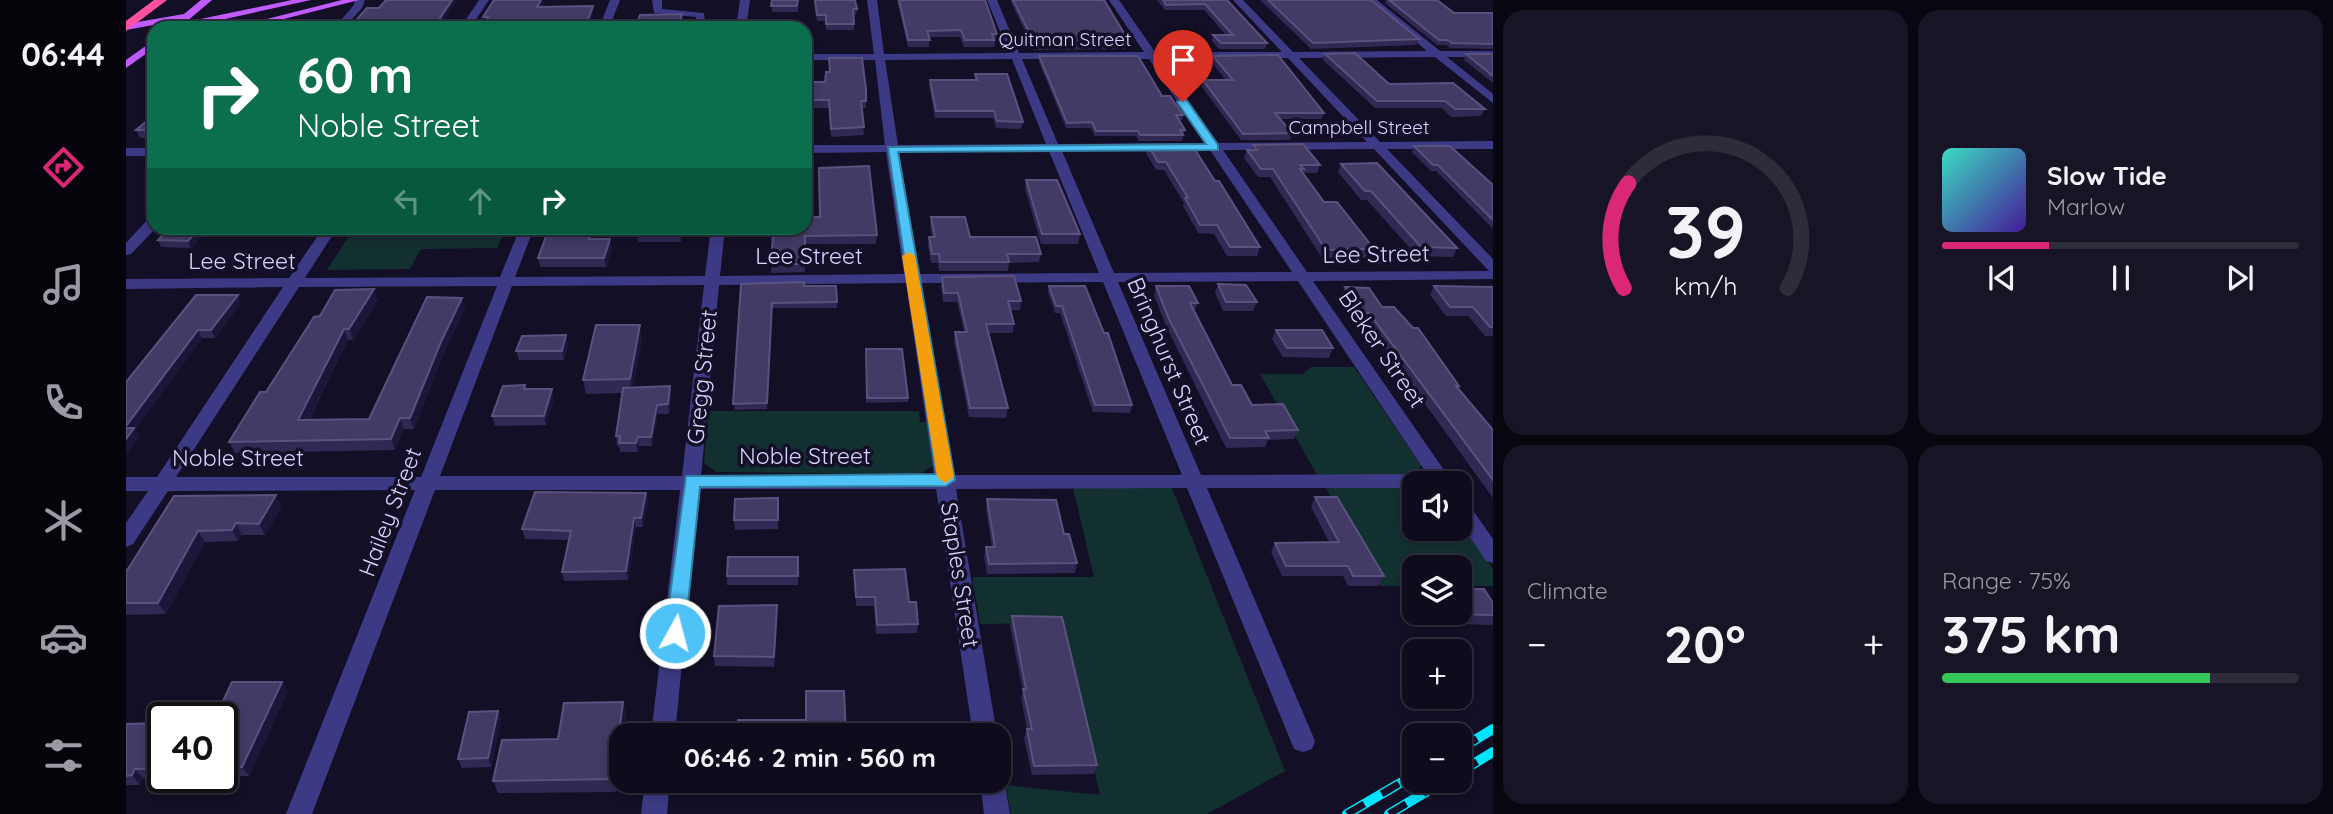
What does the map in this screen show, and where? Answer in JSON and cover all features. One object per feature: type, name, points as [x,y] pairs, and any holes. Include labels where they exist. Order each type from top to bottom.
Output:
[{"type":"highway","points":[[126,27],[161,0]]},
{"type":"main road","points":[[181,21],[207,0]]},
{"type":"main road","points":[[206,21],[306,0]]},
{"type":"main road","points":[[261,21],[322,4],[354,0]]},
{"type":"main road","points":[[165,21],[191,13]]},
{"type":"main road","points":[[126,27],[147,24]]},
{"type":"main road","points":[[126,34],[147,31]]},
{"type":"main road","points":[[126,49],[147,46]]},
{"type":"main road","points":[[126,65],[147,49]]},
{"type":"street","points":[[345,21],[359,6],[360,0]]},
{"type":"street","points":[[470,21],[484,0]]},
{"type":"street","points":[[607,21],[615,0]]},
{"type":"street","points":[[657,0],[657,11],[701,15],[701,21]]},
{"type":"street","points":[[742,21],[745,0]]},
{"type":"street","name":"Staples Street","points":[[872,0],[892,149],[983,723]]},
{"type":"street","name":"Bringhurst Street","points":[[992,0],[1303,741]]},
{"type":"street","name":"Bleker Street","points":[[1114,0],[1435,471]]},
{"type":"street","points":[[1238,0],[1493,267]]},
{"type":"street","points":[[1371,0],[1493,100]]},
{"type":"street","name":"Quitman Street","points":[[812,57],[1493,54]]},
{"type":"street","name":"Campbell Street","points":[[812,149],[1490,147]]},
{"type":"street","points":[[126,152],[147,152]]},
{"type":"street","points":[[126,251],[147,228]]},
{"type":"street","points":[[126,539],[325,235]]},
{"type":"street","name":"Hailey Street","points":[[299,814],[524,235]]},
{"type":"street","name":"Gregg Street","points":[[664,723],[717,235]]},
{"type":"street","name":"Lee Street","points":[[126,284],[1493,275]]},
{"type":"street","name":"Noble Street","points":[[126,484],[946,480],[1402,482]]},
{"type":"street","points":[[1472,524],[1493,555]]},
{"type":"street","points":[[654,814],[656,793]]},
{"type":"street","points":[[994,793],[998,814]]},
{"type":"green space","points":[[350,235],[503,235],[497,248],[421,249],[410,269],[327,270]]},
{"type":"green space","points":[[1311,367],[1354,367],[1421,465],[1418,471],[1402,471],[1402,475],[1317,475],[1260,374],[1303,374]]},
{"type":"green space","points":[[708,411],[919,411],[920,422],[927,422],[934,465],[920,474],[716,472],[704,463]]},
{"type":"green space","points":[[1073,488],[1172,488],[1285,771],[1207,814],[1011,814],[1007,793],[1011,793],[1011,786],[1100,795],[1060,623],[980,624],[972,577],[1094,577]]},
{"type":"green space","points":[[1326,488],[1402,488],[1402,541],[1472,541],[1472,538],[1493,569],[1493,586],[1472,586],[1472,555],[1402,555],[1402,586],[1380,586]]},
{"type":"building","points":[[386,0],[452,0],[438,21],[355,21],[367,8],[379,8]]},
{"type":"building","points":[[494,0],[541,0],[537,7],[593,6],[588,21],[485,21],[488,17],[483,17]]},
{"type":"building","points":[[772,0],[798,0],[797,6],[771,6]]},
{"type":"building","points":[[815,0],[855,0],[857,9],[853,9],[854,24],[826,24],[826,15],[817,15]]},
{"type":"building","points":[[899,0],[985,0],[997,34],[992,34],[994,40],[965,40],[961,30],[927,31],[930,40],[908,40]]},
{"type":"building","points":[[1013,0],[1104,0],[1130,43],[1035,44]]},
{"type":"building","points":[[1163,0],[1227,0],[1267,43],[1221,43],[1213,35],[1233,35],[1205,4],[1166,5]]},
{"type":"building","points":[[1268,0],[1371,0],[1419,39],[1313,43]]},
{"type":"building","points":[[1389,0],[1437,0],[1454,13],[1493,13],[1493,44],[1439,40]]},
{"type":"building","points":[[682,14],[680,21],[638,21],[640,15]]},
{"type":"building","points":[[1355,53],[1389,84],[1453,83],[1485,109],[1455,109],[1445,101],[1377,101],[1325,54]]},
{"type":"building","points":[[1466,54],[1493,54],[1493,76]]},
{"type":"building","points":[[1278,55],[1324,113],[1275,113],[1292,133],[1243,134],[1203,80],[1233,80],[1213,56]]},
{"type":"building","points":[[1039,56],[1138,56],[1162,96],[1170,96],[1183,115],[1176,115],[1185,130],[1180,130],[1183,135],[1096,131],[1092,122],[1067,123]]},
{"type":"building","points":[[829,58],[862,58],[866,89],[866,101],[861,101],[864,127],[831,129],[829,100],[812,100],[812,82],[825,82],[826,72],[830,72]]},
{"type":"building","points":[[975,74],[1007,74],[1023,122],[997,121],[994,111],[936,111],[930,80],[977,80]]},
{"type":"building","points":[[147,121],[147,130],[136,130]]},
{"type":"building","points":[[1303,144],[1320,165],[1300,165],[1304,169],[1300,169],[1324,202],[1337,202],[1374,249],[1326,250],[1273,169],[1261,169],[1247,150],[1257,150],[1253,145]]},
{"type":"building","points":[[1148,145],[1192,145],[1215,181],[1219,181],[1260,247],[1230,247],[1217,225],[1200,225],[1185,198],[1188,198],[1166,162],[1158,162]]},
{"type":"building","points":[[1414,146],[1450,146],[1493,185],[1493,220],[1438,165],[1433,165]]},
{"type":"building","points":[[1377,163],[1457,248],[1421,247],[1371,191],[1365,191],[1341,164]]},
{"type":"building","points":[[869,166],[877,235],[805,236],[805,264],[771,264],[773,235],[812,235],[812,217],[820,217],[819,168]]},
{"type":"building","points":[[1026,180],[1057,180],[1080,234],[1042,234]]},
{"type":"building","points":[[931,217],[965,217],[970,237],[1036,237],[1041,254],[1007,254],[1009,262],[940,262],[939,254],[932,254],[929,237],[935,237]]},
{"type":"building","points":[[163,235],[194,235],[188,241],[158,240]]},
{"type":"building","points":[[546,235],[590,235],[589,239],[610,239],[604,258],[538,258]]},
{"type":"building","points":[[1014,276],[1021,301],[1008,301],[1014,324],[986,324],[1008,408],[970,408],[955,332],[967,332],[958,293],[944,293],[942,277]]},
{"type":"building","points":[[804,282],[804,286],[836,286],[837,302],[772,303],[767,403],[733,404],[741,284]]},
{"type":"building","points":[[1218,284],[1246,285],[1257,302],[1226,302]]},
{"type":"building","points":[[1049,286],[1085,286],[1104,333],[1108,333],[1132,405],[1095,405],[1062,306],[1056,306]]},
{"type":"building","points":[[1156,286],[1189,286],[1198,303],[1190,303],[1232,385],[1241,385],[1252,405],[1283,404],[1298,430],[1265,431],[1269,438],[1230,438],[1168,317]]},
{"type":"building","points":[[1434,286],[1493,287],[1493,327],[1490,327],[1473,307],[1450,307]]},
{"type":"building","points":[[1345,287],[1369,288],[1382,307],[1394,307],[1413,328],[1418,328],[1459,386],[1456,386],[1493,430],[1493,480],[1369,313],[1362,312]]},
{"type":"building","points":[[374,289],[349,329],[344,329],[298,420],[369,419],[427,297],[462,298],[410,418],[400,418],[391,439],[229,442],[260,392],[266,392],[314,317],[320,316],[335,290]]},
{"type":"building","points":[[196,295],[238,295],[211,330],[198,330],[126,426],[126,382]]},
{"type":"building","points":[[596,325],[640,325],[630,379],[583,380]]},
{"type":"building","points":[[1276,330],[1322,330],[1333,348],[1287,348]]},
{"type":"building","points":[[566,335],[562,351],[516,351],[522,336]]},
{"type":"building","points":[[866,349],[902,349],[908,398],[867,398]]},
{"type":"building","points":[[525,385],[524,389],[552,389],[544,416],[492,416],[503,386]]},
{"type":"building","points":[[670,386],[668,404],[657,405],[651,437],[638,437],[636,443],[619,443],[620,436],[616,436],[623,388]]},
{"type":"building","points":[[126,428],[134,428],[126,439]]},
{"type":"building","points":[[535,492],[646,493],[641,518],[634,518],[626,571],[562,572],[571,531],[522,529]]},
{"type":"building","points":[[276,495],[259,524],[236,523],[232,530],[198,531],[158,603],[126,603],[126,572],[174,496]]},
{"type":"building","points":[[1315,497],[1337,497],[1384,576],[1353,576],[1348,566],[1286,566],[1275,543],[1339,542]]},
{"type":"building","points":[[778,498],[778,520],[734,520],[735,499]]},
{"type":"building","points":[[987,499],[1056,500],[1064,534],[1069,534],[1077,563],[989,564],[986,547],[995,547]]},
{"type":"building","points":[[728,557],[798,557],[798,576],[727,576]]},
{"type":"building","points":[[905,569],[909,602],[916,602],[918,624],[877,625],[875,597],[856,597],[854,570]]},
{"type":"building","points":[[1472,589],[1484,589],[1493,603],[1493,615],[1472,615]]},
{"type":"building","points":[[777,605],[774,657],[714,656],[719,606]]},
{"type":"building","points":[[1012,616],[1062,617],[1097,765],[1034,766],[1027,729],[1032,729]]},
{"type":"building","points":[[232,682],[282,682],[242,767],[238,767],[238,702],[223,702]]},
{"type":"building","points":[[806,691],[844,691],[845,723],[738,723],[738,720],[806,720]]},
{"type":"building","points":[[623,702],[620,723],[609,723],[609,779],[493,781],[502,740],[558,739],[564,703]]},
{"type":"building","points":[[498,711],[488,758],[458,759],[469,712]]},
{"type":"building","points":[[147,723],[147,769],[135,769],[132,775],[126,776],[126,724]]},
{"type":"railway","points":[[1472,742],[1493,729]]},
{"type":"railway","points":[[1472,765],[1493,752]]},
{"type":"railway","points":[[1347,814],[1402,782]]},
{"type":"railway","points":[[1389,814],[1424,793]]},
{"type":"slow traffic","points":[[909,256],[945,477]]},
{"type":"route","points":[[675,633],[692,481],[946,480],[892,149],[1214,147],[1183,102]]}]
